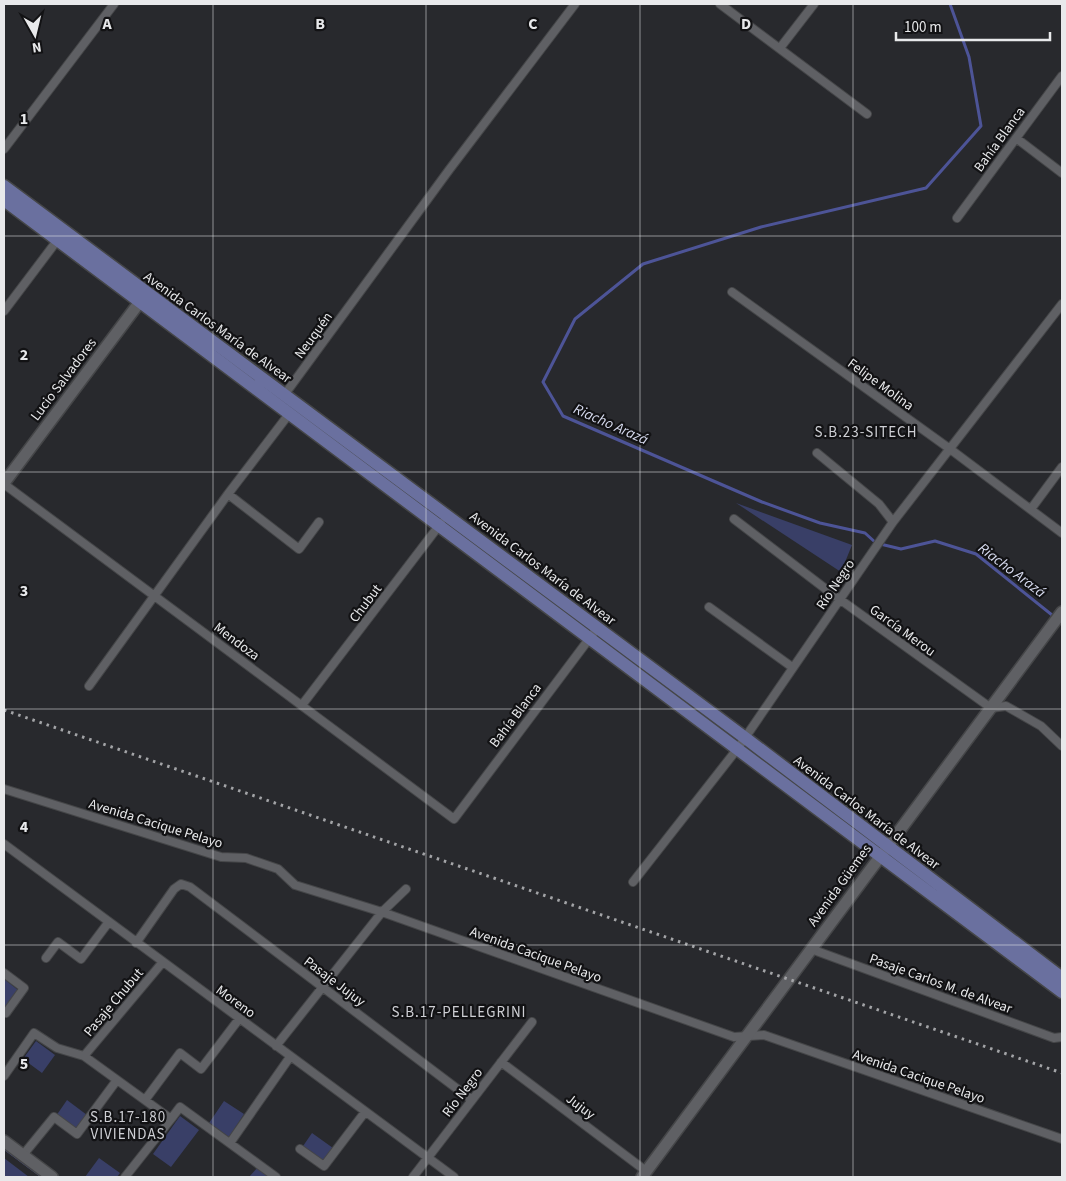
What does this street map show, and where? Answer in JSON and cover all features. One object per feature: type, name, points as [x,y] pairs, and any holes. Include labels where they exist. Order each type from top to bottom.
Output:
[{"type":"main road","name":"Avenida Carlos María de Alvear","points":[[4,186],[61,235],[143,297],[289,414],[439,526],[594,632]]},
{"type":"main road","name":"Avenida Carlos María de Alvear","points":[[4,200],[61,235]]},
{"type":"main road","name":"Avenida Carlos María de Alvear","points":[[143,297],[285,394],[447,515],[594,632],[883,851],[1062,992]]},
{"type":"main road","name":"Avenida Carlos María de Alvear","points":[[883,851],[1062,978]]},
{"type":"street","points":[[4,149],[114,4]]},
{"type":"street","name":"Neuquén","points":[[285,394],[575,4]]},
{"type":"street","points":[[720,4],[867,114]]},
{"type":"street","points":[[780,48],[814,4]]},
{"type":"street","name":"Bahía Blanca","points":[[958,218],[1062,76]]},
{"type":"street","points":[[1016,138],[1062,173]]},
{"type":"street","points":[[4,311],[61,235]]},
{"type":"street","name":"Felipe Molina","points":[[732,292],[950,449],[1062,533]]},
{"type":"street","name":"Lucio Salvadores","points":[[4,484],[143,297]]},
{"type":"street","name":"Río Negro","points":[[633,882],[741,742],[841,600],[884,534],[1062,304]]},
{"type":"street","points":[[89,686],[228,494],[289,414],[285,394]]},
{"type":"street","points":[[817,453],[879,504],[893,522]]},
{"type":"street","points":[[1031,509],[1062,467]]},
{"type":"street","name":"Mendoza","points":[[4,484],[454,819]]},
{"type":"street","points":[[228,494],[298,549],[319,522]]},
{"type":"street","name":"Chubut","points":[[302,705],[447,515]]},
{"type":"street","name":"García Merou","points":[[734,519],[841,600],[991,708],[1006,706],[1041,726],[1062,746]]},
{"type":"street","points":[[709,607],[792,667]]},
{"type":"street","name":"Avenida Güemes","points":[[644,1174],[883,851],[1053,627],[1062,612]]},
{"type":"street","name":"Bahía Blanca","points":[[454,819],[594,632]]},
{"type":"street","name":"Avenida Cacique Pelayo","points":[[4,789],[221,857],[246,858],[278,869],[295,885],[382,912],[734,1037],[764,1035],[1062,1139]]},
{"type":"street","name":"Moreno","points":[[4,844],[162,963],[454,1177]]},
{"type":"street","name":"Pasaje Jujuy","points":[[136,943],[174,890],[181,884],[190,888],[472,1100]]},
{"type":"street","points":[[276,1046],[382,912],[406,889]]},
{"type":"street","points":[[46,958],[58,942],[81,959],[108,923]]},
{"type":"street","name":"Pasaje Carlos M. de Alvear","points":[[811,948],[1054,1038],[1062,1037]]},
{"type":"street","name":"Pasaje Chubut","points":[[84,1056],[162,963]]},
{"type":"street","points":[[4,973],[24,988],[6,1013]]},
{"type":"street","points":[[145,1100],[180,1053],[201,1069],[239,1019]]},
{"type":"street","name":"Río Negro","points":[[413,1177],[532,1022]]},
{"type":"street","points":[[4,1076],[34,1033],[57,1048],[84,1056],[171,1119]]},
{"type":"street","points":[[230,1143],[290,1057]]},
{"type":"street","name":"Jujuy","points":[[501,1062],[644,1174]]},
{"type":"street","points":[[23,1155],[54,1117],[77,1134],[117,1080]]},
{"type":"street","points":[[125,1177],[180,1107],[276,1177]]},
{"type":"street","points":[[300,1149],[324,1166],[365,1112]]},
{"type":"street","points":[[4,1141],[52,1177]]},
{"type":"shaded area","points":[[736,503],[852,545],[841,572]]},
{"type":"shaded area","points":[[4,979],[18,990],[4,1008]]},
{"type":"shaded area","points":[[36,1041],[55,1055],[42,1073],[23,1059]]},
{"type":"shaded area","points":[[67,1100],[87,1115],[75,1130],[56,1116]]},
{"type":"shaded area","points":[[224,1101],[244,1114],[229,1137],[209,1123]]},
{"type":"shaded area","points":[[180,1116],[199,1130],[171,1167],[153,1154]]},
{"type":"shaded area","points":[[312,1133],[333,1148],[322,1164],[301,1149]]},
{"type":"shaded area","points":[[4,1158],[29,1177],[4,1177]]},
{"type":"shaded area","points":[[99,1158],[120,1173],[117,1177],[85,1177]]},
{"type":"shaded area","points":[[258,1167],[271,1177],[249,1177]]},
{"type":"waterway","name":"Riacho Arazá","points":[[950,4],[969,57],[981,126],[926,188],[761,227],[643,264],[575,319],[543,382],[563,416],[762,502],[820,523],[865,533],[876,543],[901,549],[935,541],[976,554],[1062,623]]},
{"type":"waterway","points":[[4,1148],[43,1177]]},
{"type":"railway","points":[[4,710],[1062,1073]]},
{"type":"district","name":"S.B.23-SITECH","points":[[866,432]]},
{"type":"district","name":"S.B.17-PELLEGRINI","points":[[459,1012]]},
{"type":"district","name":"S.B.17-180 VIVIENDAS","points":[[128,1126]]}]
